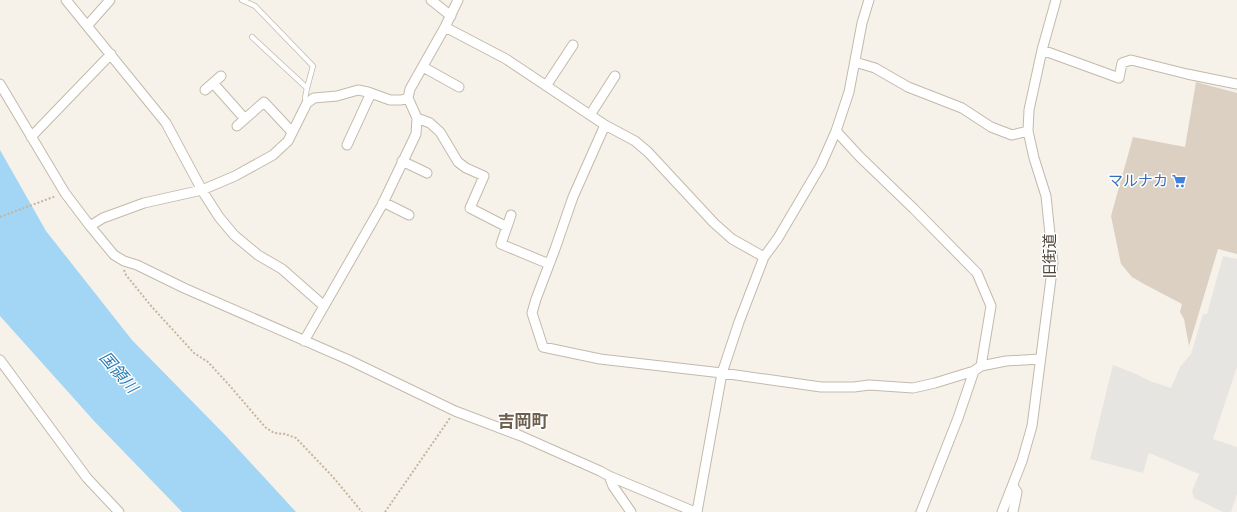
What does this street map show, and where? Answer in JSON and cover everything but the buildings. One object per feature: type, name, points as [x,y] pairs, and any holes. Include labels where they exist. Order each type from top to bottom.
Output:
[{"type":"street","points":[[66,0],[166,123],[202,190],[234,235],[258,255],[282,269],[324,306]]},
{"type":"street","points":[[87,26],[110,0]]},
{"type":"street","points":[[431,0],[451,16]]},
{"type":"street","points":[[304,341],[383,202],[416,134],[417,118],[408,98],[410,89],[451,16],[458,0]]},
{"type":"street","points":[[0,84],[65,193],[114,255],[184,288],[349,360],[455,411],[521,436],[608,476],[696,512],[722,373],[739,322],[764,257],[778,238],[822,165],[836,131],[849,92],[862,23],[869,0]]},
{"type":"street","name":"旧街道","points":[[1002,512],[1022,461],[1032,426],[1053,264],[1046,196],[1034,158],[1028,131],[1029,110],[1042,50],[1056,0]]},
{"type":"street","points":[[445,26],[506,59],[605,125],[635,141],[648,152],[714,223],[732,239],[764,257]]},
{"type":"street","points":[[546,86],[572,45]]},
{"type":"street","points":[[1042,50],[1119,78],[1122,63],[1131,60],[1187,74],[1237,84]]},
{"type":"street","points":[[31,137],[110,54]]},
{"type":"street","points":[[855,62],[875,68],[908,87],[962,108],[991,127],[1012,135],[1028,131]]},
{"type":"street","points":[[423,67],[459,87]]},
{"type":"street","points":[[205,90],[221,76]]},
{"type":"street","points":[[590,115],[615,76]]},
{"type":"street","points":[[213,83],[245,119]]},
{"type":"street","points":[[90,226],[103,218],[144,203],[202,190],[235,176],[273,155],[288,141],[307,103],[314,98],[337,96],[358,90],[390,100],[402,100],[408,98]]},
{"type":"street","points":[[347,145],[371,93]]},
{"type":"street","points":[[237,126],[264,102],[292,132]]},
{"type":"street","points":[[417,118],[430,123],[440,132],[458,162],[466,168],[484,176],[470,208],[507,227]]},
{"type":"street","points":[[605,125],[573,197],[532,313],[543,347],[600,359],[722,373],[820,387],[854,387],[869,385],[914,388],[1006,361],[1040,359]]},
{"type":"street","points":[[836,131],[860,157],[977,273],[991,306],[978,368],[921,512]]},
{"type":"street","points":[[402,161],[427,173]]},
{"type":"street","points":[[383,202],[409,214]]},
{"type":"street","points":[[511,215],[501,244],[550,264]]},
{"type":"street","points":[[0,360],[87,478],[118,512]]},
{"type":"street","points":[[608,476],[631,512]]},
{"type":"street","points":[[1013,486],[1017,492],[1013,512]]},
{"type":"lane","points":[[242,0],[255,6],[313,66],[305,98],[307,103]]},
{"type":"lane","points":[[252,37],[307,88]]},
{"type":"path","points":[[0,218],[60,195]]},
{"type":"path","points":[[124,261],[122,266],[126,275],[152,307],[194,352],[208,362],[264,427],[274,433],[285,434],[296,438],[333,477],[362,512]]},
{"type":"path","points":[[384,512],[455,411]]},
{"type":"shaded area","points":[[1223,256],[1237,259],[1237,367],[1213,439],[1237,447],[1237,494],[1231,512],[1223,512],[1194,498],[1192,491],[1199,474],[1149,453],[1143,473],[1090,459],[1113,365],[1150,381],[1171,388],[1180,367],[1191,354],[1203,314],[1207,314]]},
{"type":"water","name":"国領川","points":[[0,150],[46,231],[132,340],[227,437],[296,512],[182,512],[95,422],[0,316]]},
{"type":"place","name":"マルナカ","points":[[1179,181]]},
{"type":"district","name":"吉岡町","points":[[523,422]]}]
